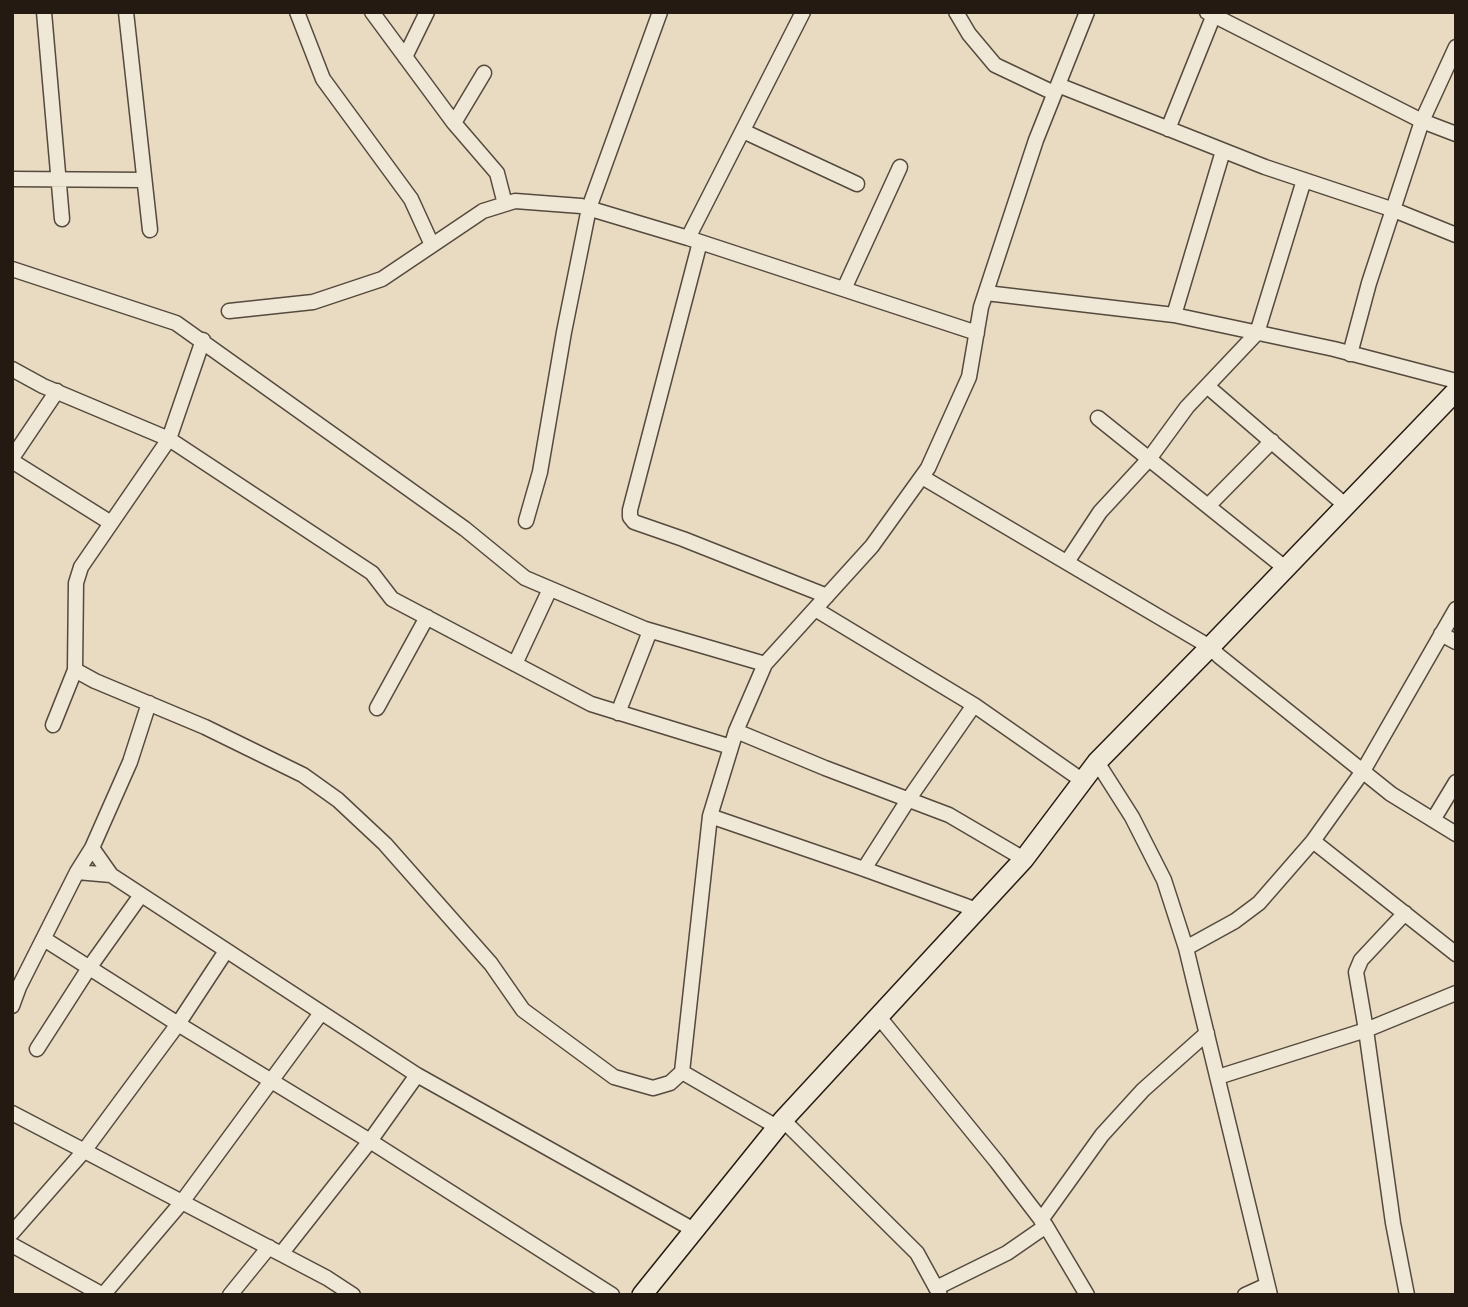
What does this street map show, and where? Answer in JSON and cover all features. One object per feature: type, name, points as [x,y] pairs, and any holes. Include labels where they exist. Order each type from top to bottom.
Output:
[{"type":"street","points":[[44,12],[62,219]]},
{"type":"street","points":[[126,12],[150,230]]},
{"type":"street","points":[[297,12],[323,79],[411,200],[432,245]]},
{"type":"street","points":[[372,12],[454,123],[497,173],[505,204]]},
{"type":"street","points":[[405,57],[426,12]]},
{"type":"street","points":[[526,522],[540,472],[589,208],[660,12]]},
{"type":"street","points":[[803,12],[743,131],[694,240],[630,517],[634,522],[827,596]]},
{"type":"street","points":[[956,12],[969,34],[995,65],[1265,167],[1394,210],[1456,235]]},
{"type":"street","points":[[75,670],[205,727],[303,775],[338,800],[385,844],[491,964],[523,1010],[614,1077],[653,1088],[670,1083],[682,1072],[710,816],[736,732],[765,664],[872,546],[928,468],[969,377],[981,307],[1036,140],[1087,12]]},
{"type":"street","points":[[1168,129],[1212,13],[1422,121],[1456,134]]},
{"type":"street","points":[[1350,354],[1369,283],[1422,121],[1456,49]]},
{"type":"street","points":[[454,123],[484,73]]},
{"type":"street","points":[[743,131],[857,184]]},
{"type":"street","points":[[1174,315],[1223,150]]},
{"type":"street","points":[[844,289],[900,167]]},
{"type":"street","points":[[12,179],[144,180]]},
{"type":"street","points":[[1067,562],[1100,512],[1149,459],[1187,407],[1257,333],[1304,180]]},
{"type":"street","points":[[229,311],[313,302],[383,279],[483,211],[515,201],[589,208],[976,333]]},
{"type":"street","points":[[12,269],[176,323],[465,529],[525,578],[650,631],[765,664]]},
{"type":"street","points":[[986,293],[1174,315],[1350,354],[1456,381]]},
{"type":"street","points":[[53,725],[75,670],[76,583],[81,567],[169,439],[203,341]]},
{"type":"street","points":[[12,369],[169,439],[372,573],[392,599],[591,704],[731,747]]},
{"type":"street","points":[[1207,386],[1345,505]]},
{"type":"street","points":[[57,391],[12,460],[111,523]]},
{"type":"street","points":[[642,1295],[780,1124],[1024,859],[1097,762],[1456,391]]},
{"type":"street","points":[[1098,418],[1285,568]]},
{"type":"street","points":[[1208,506],[1272,441]]},
{"type":"street","points":[[922,477],[1210,647],[1391,794],[1456,834]]},
{"type":"street","points":[[515,664],[550,589]]},
{"type":"street","points":[[815,609],[974,705],[1083,781]]},
{"type":"street","points":[[1186,948],[1235,921],[1259,903],[1313,841],[1363,771],[1456,609]]},
{"type":"street","points":[[377,708],[427,617]]},
{"type":"street","points":[[618,713],[650,631]]},
{"type":"street","points":[[1441,634],[1456,642]]},
{"type":"street","points":[[12,1006],[16,985],[44,939],[92,848],[130,762],[149,703]]},
{"type":"street","points":[[864,869],[974,705]]},
{"type":"street","points":[[736,732],[948,815],[1024,859]]},
{"type":"street","points":[[1097,762],[1132,817],[1164,880],[1186,948],[1268,1290],[1245,1295]]},
{"type":"street","points":[[1433,821],[1456,782]]},
{"type":"street","points":[[710,816],[977,910]]},
{"type":"street","points":[[1313,841],[1456,954]]},
{"type":"street","points":[[92,848],[111,875],[417,1075],[694,1230]]},
{"type":"street","points":[[77,872],[111,875]]},
{"type":"street","points":[[37,1049],[89,968],[141,895]]},
{"type":"street","points":[[1405,914],[1361,960],[1356,972],[1393,1223],[1407,1295]]},
{"type":"street","points":[[44,939],[370,1140],[612,1295]]},
{"type":"street","points":[[12,1233],[84,1151],[178,1024],[226,951]]},
{"type":"street","points":[[1218,1077],[1366,1030],[1456,993]]},
{"type":"street","points":[[12,1245],[103,1295],[182,1202],[321,1013]]},
{"type":"street","points":[[878,1017],[998,1162],[1043,1223],[1087,1295]]},
{"type":"street","points":[[682,1072],[780,1124],[917,1253],[938,1291],[997,1259],[1043,1223],[1102,1135],[1143,1090],[1207,1032]]},
{"type":"street","points":[[230,1295],[275,1251],[370,1140],[417,1075]]},
{"type":"street","points":[[12,1113],[327,1278],[354,1295]]}]
